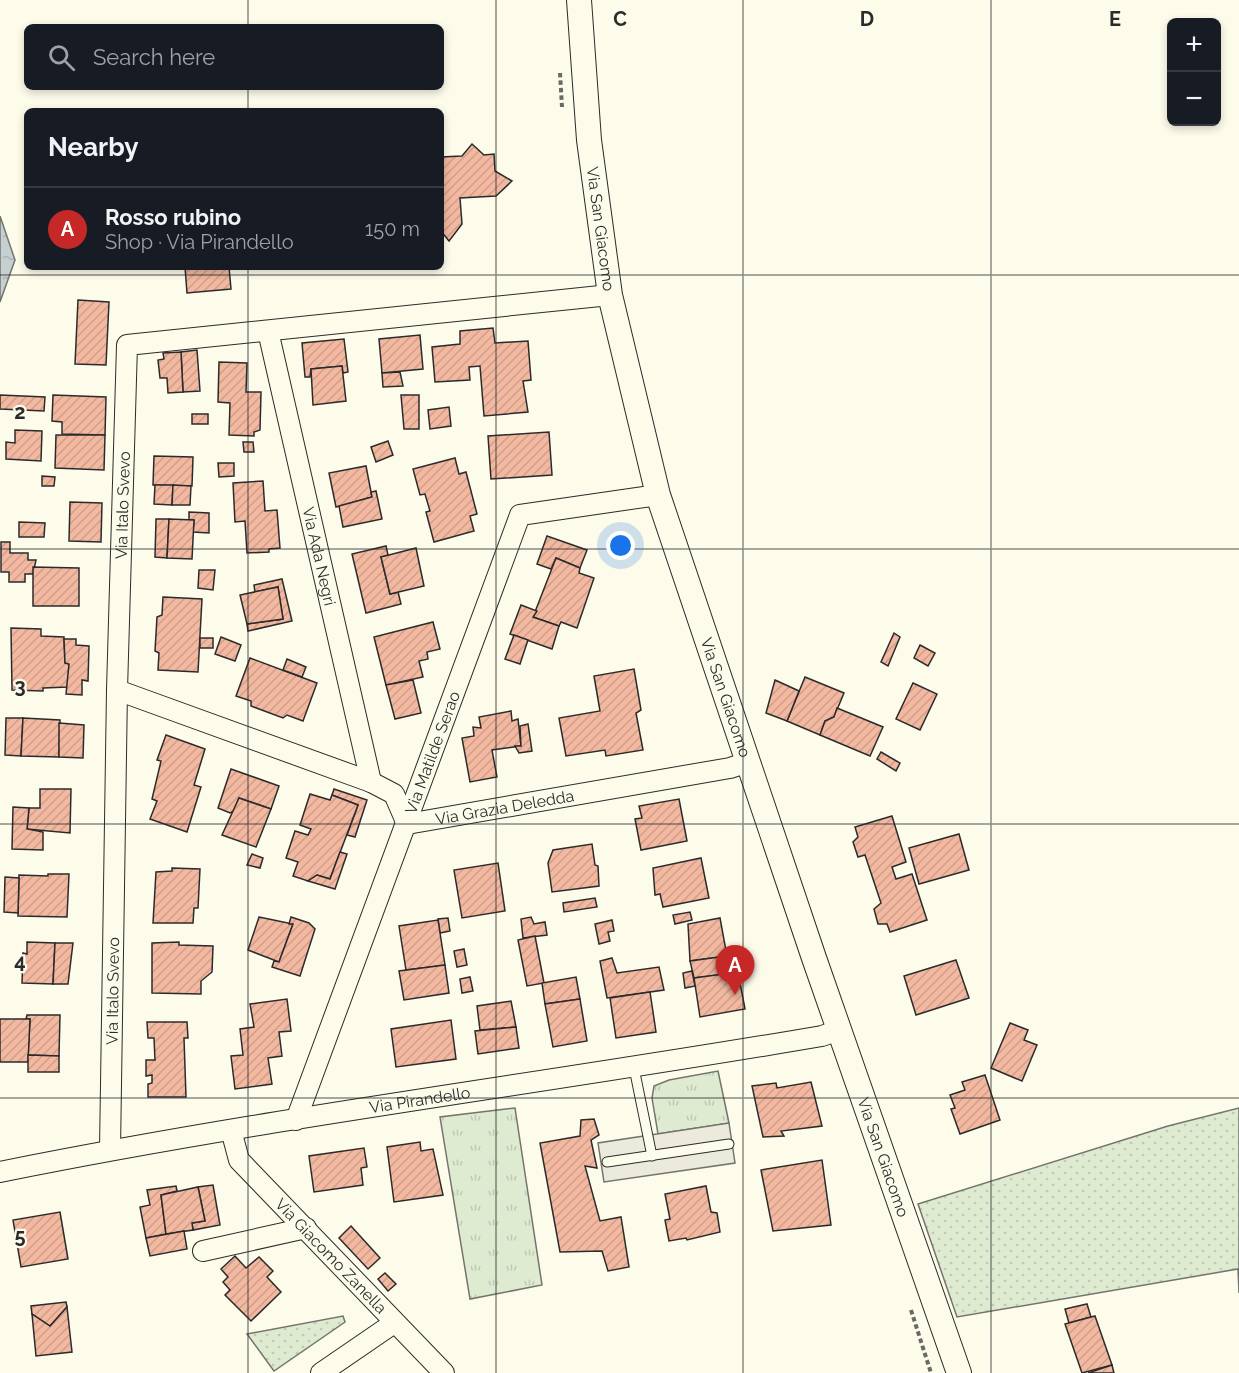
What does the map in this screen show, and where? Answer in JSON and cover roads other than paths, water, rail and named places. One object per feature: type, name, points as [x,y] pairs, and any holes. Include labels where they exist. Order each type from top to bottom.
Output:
[{"type":"street","name":"Via San Giacomo","points":[[579,0],[589,140],[610,296],[658,495],[839,1030],[959,1373]]},
{"type":"street","name":"Via Italo Svevo","points":[[110,1150],[117,690],[127,345],[610,296]]},
{"type":"street","name":"Via Ada Negri","points":[[268,331],[371,782]]},
{"type":"street","name":"Via Matilde Serao","points":[[296,1120],[520,515],[658,495]]},
{"type":"street","points":[[117,690],[371,782],[394,794],[407,824]]},
{"type":"street","name":"Via Grazia Deledda","points":[[407,824],[730,768],[748,762]]},
{"type":"street","name":"Via Pirandello","points":[[0,1172],[110,1150],[634,1068],[822,1036],[839,1030]]},
{"type":"street","name":"Via Giacomo Zanella","points":[[231,1130],[239,1160],[444,1373]]},
{"type":"street","points":[[203,1251],[306,1228]]},
{"type":"street","points":[[321,1373],[394,1323]]},
{"type":"lane","points":[[634,1068],[652,1156]]},
{"type":"lane","points":[[607,1162],[729,1144]]},
{"type":"water","points":[[0,216],[15,260],[0,302]]},
{"type":"place","name":"Rosso rubino","points":[[735,995]]}]
